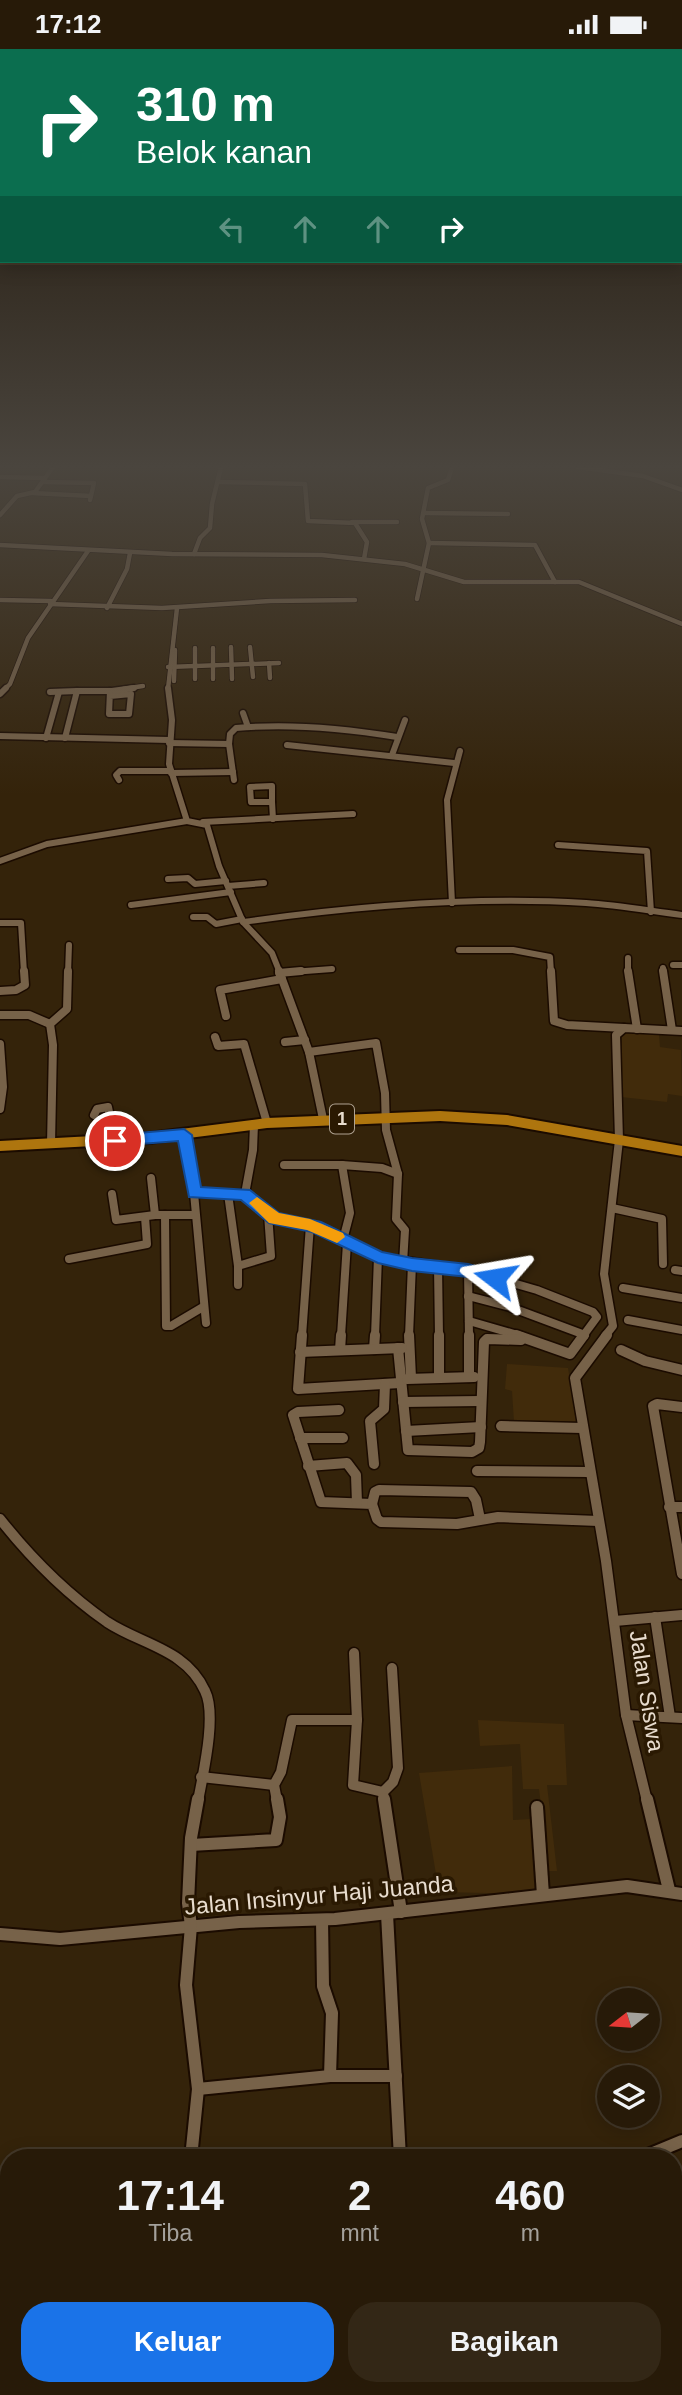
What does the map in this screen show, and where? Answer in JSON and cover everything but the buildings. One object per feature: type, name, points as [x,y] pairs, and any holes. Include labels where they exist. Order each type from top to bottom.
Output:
[{"type":"highway","name":"1","points":[[0,1146],[115,1141],[184,1135],[260,1123],[385,1117],[494,1119],[682,1151]]},
{"type":"street","points":[[0,694],[10,684],[28,638],[70,576]]},
{"type":"street","points":[[107,608],[123,576]]},
{"type":"street","points":[[417,599],[422,576]]},
{"type":"street","points":[[447,576],[464,582],[586,583],[682,624]]},
{"type":"street","points":[[552,576],[555,582]]},
{"type":"street","points":[[0,600],[107,608],[177,608],[270,601],[355,600]]},
{"type":"street","points":[[174,681],[172,666],[177,608]]},
{"type":"street","points":[[231,647],[232,679]]},
{"type":"street","points":[[250,647],[253,677]]},
{"type":"street","points":[[195,648],[195,679]]},
{"type":"street","points":[[213,648],[213,679]]},
{"type":"street","points":[[175,650],[167,682],[172,720],[169,742],[171,772],[187,821]]},
{"type":"street","points":[[270,663],[270,678]]},
{"type":"street","points":[[172,666],[279,663]]},
{"type":"street","points":[[110,694],[143,686]]},
{"type":"street","points":[[65,738],[77,691]]},
{"type":"street","points":[[50,692],[131,694],[129,714],[110,714],[110,694]]},
{"type":"street","points":[[46,738],[59,692]]},
{"type":"street","points":[[243,713],[248,727]]},
{"type":"street","points":[[392,755],[405,720]]},
{"type":"street","points":[[234,780],[229,744],[233,730],[248,727],[316,726],[397,737]]},
{"type":"street","points":[[0,736],[229,744]]},
{"type":"street","points":[[287,745],[454,763]]},
{"type":"street","points":[[452,904],[452,842],[447,800],[454,763],[460,751]]},
{"type":"street","points":[[119,780],[116,775],[120,771],[233,772]]},
{"type":"street","points":[[273,801],[250,801],[250,787],[272,786],[273,801],[273,819]]},
{"type":"street","points":[[0,861],[47,844],[187,821],[203,823],[353,814]]},
{"type":"street","points":[[203,823],[211,830],[228,886],[243,921],[270,948],[309,1052],[323,1119]]},
{"type":"street","points":[[558,845],[647,851],[651,912]]},
{"type":"street","points":[[168,879],[188,878],[195,884],[228,886]]},
{"type":"street","points":[[131,905],[228,886],[264,883]]},
{"type":"street","points":[[193,917],[207,917],[216,924],[324,910],[556,901],[682,915]]},
{"type":"street","points":[[0,923],[21,923],[25,985],[16,990],[0,991]]},
{"type":"street","points":[[50,1024],[67,1009],[69,945]]},
{"type":"street","points":[[459,950],[513,950],[550,957],[554,1021],[563,1025],[682,1031]]},
{"type":"street","points":[[628,958],[626,977],[638,1029]]},
{"type":"street","points":[[673,965],[682,965]]},
{"type":"street","points":[[663,968],[672,1030]]},
{"type":"street","points":[[226,1016],[220,990],[280,976],[332,969]]},
{"type":"street","points":[[0,1015],[29,1015],[50,1024]]},
{"type":"street","points":[[50,1024],[51,1144]]},
{"type":"street","name":"Jalan Siswa","points":[[624,1028],[616,1035],[620,1140],[604,1274],[613,1326],[575,1378],[615,1621],[626,1715],[669,1890]]},
{"type":"street","points":[[215,1037],[218,1046],[244,1044],[260,1123],[245,1194]]},
{"type":"street","points":[[285,1042],[305,1040]]},
{"type":"street","points":[[309,1052],[376,1043],[385,1093],[386,1130],[398,1174],[396,1219],[405,1230],[411,1378]]},
{"type":"street","points":[[0,1044],[3,1087],[0,1109]]},
{"type":"street","points":[[94,1115],[97,1109],[108,1107],[115,1141]]},
{"type":"street","points":[[184,1135],[194,1193],[206,1323]]},
{"type":"street","points":[[284,1165],[319,1163],[382,1168],[398,1174]]},
{"type":"street","points":[[340,1350],[345,1242],[350,1209],[342,1165]]},
{"type":"street","points":[[152,1178],[155,1215]]},
{"type":"street","points":[[194,1193],[245,1194],[268,1214],[281,1221],[310,1225],[378,1257],[407,1264],[468,1270],[537,1290],[593,1312],[597,1319],[570,1354],[493,1326],[469,1321]]},
{"type":"street","points":[[112,1194],[116,1220],[155,1215],[195,1215]]},
{"type":"street","points":[[228,1194],[238,1285]]},
{"type":"street","points":[[612,1208],[662,1219],[663,1264]]},
{"type":"street","points":[[238,1266],[271,1256],[273,1250],[268,1214]]},
{"type":"street","points":[[165,1215],[166,1326],[203,1307]]},
{"type":"street","points":[[69,1259],[147,1244],[145,1217]]},
{"type":"street","points":[[310,1225],[300,1352],[300,1391],[385,1384],[411,1378],[481,1377]]},
{"type":"street","points":[[374,1349],[378,1257]]},
{"type":"street","points":[[439,1266],[439,1377]]},
{"type":"street","points":[[468,1270],[469,1377]]},
{"type":"street","points":[[623,1288],[682,1298]]},
{"type":"street","points":[[468,1296],[510,1307],[585,1335]]},
{"type":"street","points":[[628,1319],[682,1330]]},
{"type":"street","points":[[398,1348],[406,1446],[410,1451],[472,1452],[480,1446],[481,1377],[485,1340],[528,1340]]},
{"type":"street","points":[[300,1352],[409,1348]]},
{"type":"street","points":[[621,1350],[645,1361],[682,1370]]},
{"type":"street","points":[[374,1464],[370,1421],[384,1409],[385,1384]]},
{"type":"street","points":[[403,1402],[480,1401]]},
{"type":"street","points":[[682,1406],[653,1406],[682,1574]]},
{"type":"street","points":[[339,1410],[294,1414],[321,1501],[372,1504],[376,1507],[377,1519],[381,1522],[457,1524],[498,1517],[598,1521]]},
{"type":"street","points":[[501,1426],[582,1428]]},
{"type":"street","points":[[406,1431],[481,1427]]},
{"type":"street","points":[[300,1438],[343,1439]]},
{"type":"street","points":[[308,1466],[347,1463],[352,1465],[357,1503]]},
{"type":"street","points":[[477,1471],[589,1472]]},
{"type":"street","points":[[372,1504],[375,1492],[379,1490],[471,1492],[476,1500],[480,1519]]},
{"type":"street","points":[[669,1507],[682,1507]]},
{"type":"street","points":[[0,1519],[26,1550],[86,1605],[109,1622],[167,1650],[184,1662],[205,1690],[209,1713],[208,1744],[191,1845],[188,1903],[191,1926],[186,1985],[198,2089],[192,2149]]},
{"type":"street","points":[[615,1621],[682,1615]]},
{"type":"street","points":[[655,1617],[670,1717]]},
{"type":"street","points":[[354,1653],[357,1720],[354,1786],[383,1792]]},
{"type":"street","points":[[383,1792],[393,1782],[398,1768],[393,1668]]},
{"type":"street","points":[[626,1715],[682,1718]]},
{"type":"street","points":[[191,1845],[276,1840],[280,1817],[274,1785],[281,1772],[292,1720],[357,1720]]},
{"type":"street","points":[[201,1777],[274,1785]]},
{"type":"street","points":[[383,1792],[401,1912]]},
{"type":"street","points":[[537,1807],[543,1895]]},
{"type":"street","name":"Jalan Insinyur Haji Juanda","points":[[0,1934],[61,1940],[239,1921],[322,1920],[387,1914],[627,1886],[682,1894]]},
{"type":"street","points":[[387,1914],[400,2149]]},
{"type":"street","points":[[322,1920],[323,1986],[332,2013],[330,2076]]},
{"type":"street","points":[[198,2089],[330,2076],[396,2076]]},
{"type":"street","points":[[663,2149],[682,2141]]},
{"type":"shaded area","points":[[622,1031],[659,1035],[660,1047],[681,1050],[682,1096],[668,1094],[667,1102],[621,1097]]},
{"type":"shaded area","points":[[507,1364],[568,1368],[577,1423],[514,1422],[512,1391],[505,1389]]},
{"type":"shaded area","points":[[478,1720],[564,1724],[567,1785],[547,1785],[557,1871],[549,1871],[539,1789],[523,1789],[520,1744],[480,1746]]},
{"type":"shaded area","points":[[512,1766],[513,1820],[532,1819],[539,1894],[439,1892],[419,1773]]},
{"type":"slow traffic","points":[[257,1203],[275,1219],[310,1225],[337,1237]]},
{"type":"route","points":[[115,1141],[184,1135],[194,1193],[245,1194],[275,1219],[315,1226],[378,1257],[412,1265],[468,1270],[495,1278]]}]
